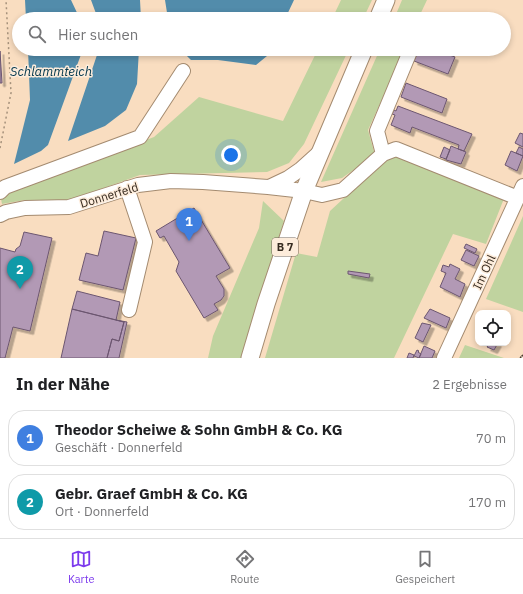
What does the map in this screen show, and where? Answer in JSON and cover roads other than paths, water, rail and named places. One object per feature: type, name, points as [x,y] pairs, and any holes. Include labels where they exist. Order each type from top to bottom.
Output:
[{"type":"main road","points":[[381,12],[386,0]]},
{"type":"main road","name":"B 7","points":[[250,358],[266,304],[304,191],[361,56]]},
{"type":"street","points":[[408,56],[377,131],[383,154],[396,149],[521,192]]},
{"type":"street","points":[[0,192],[5,187],[140,137],[182,71]]},
{"type":"street","name":"Donnerfeld","points":[[268,187],[288,178],[321,151]]},
{"type":"street","name":"Donnerfeld","points":[[0,215],[6,212],[25,208],[69,207],[138,185],[171,181],[268,187],[304,191],[322,195],[343,190],[383,154]]},
{"type":"street","points":[[127,188],[145,242],[129,310]]},
{"type":"street","name":"Im Ohl","points":[[444,358],[521,192]]},
{"type":"water","points":[[25,0],[71,0],[77,12],[26,12]]},
{"type":"water","points":[[91,0],[140,0],[141,12],[95,12]]},
{"type":"water","points":[[165,0],[294,0],[288,12],[167,12]]},
{"type":"water","name":"Schlammteich","points":[[28,56],[80,56],[48,145],[41,151],[14,164],[30,100]]},
{"type":"water","name":"Schlammteich","points":[[97,56],[139,56],[137,84],[126,110],[105,126],[68,141]]},
{"type":"water","points":[[187,56],[267,56],[256,65],[218,60],[191,60]]},
{"type":"place","name":"Theodor Scheiwe & Sohn GmbH & Co. KG","points":[[189,241]]},
{"type":"place","name":"Gebr. Graef GmbH & Co. KG","points":[[20,289]]}]
